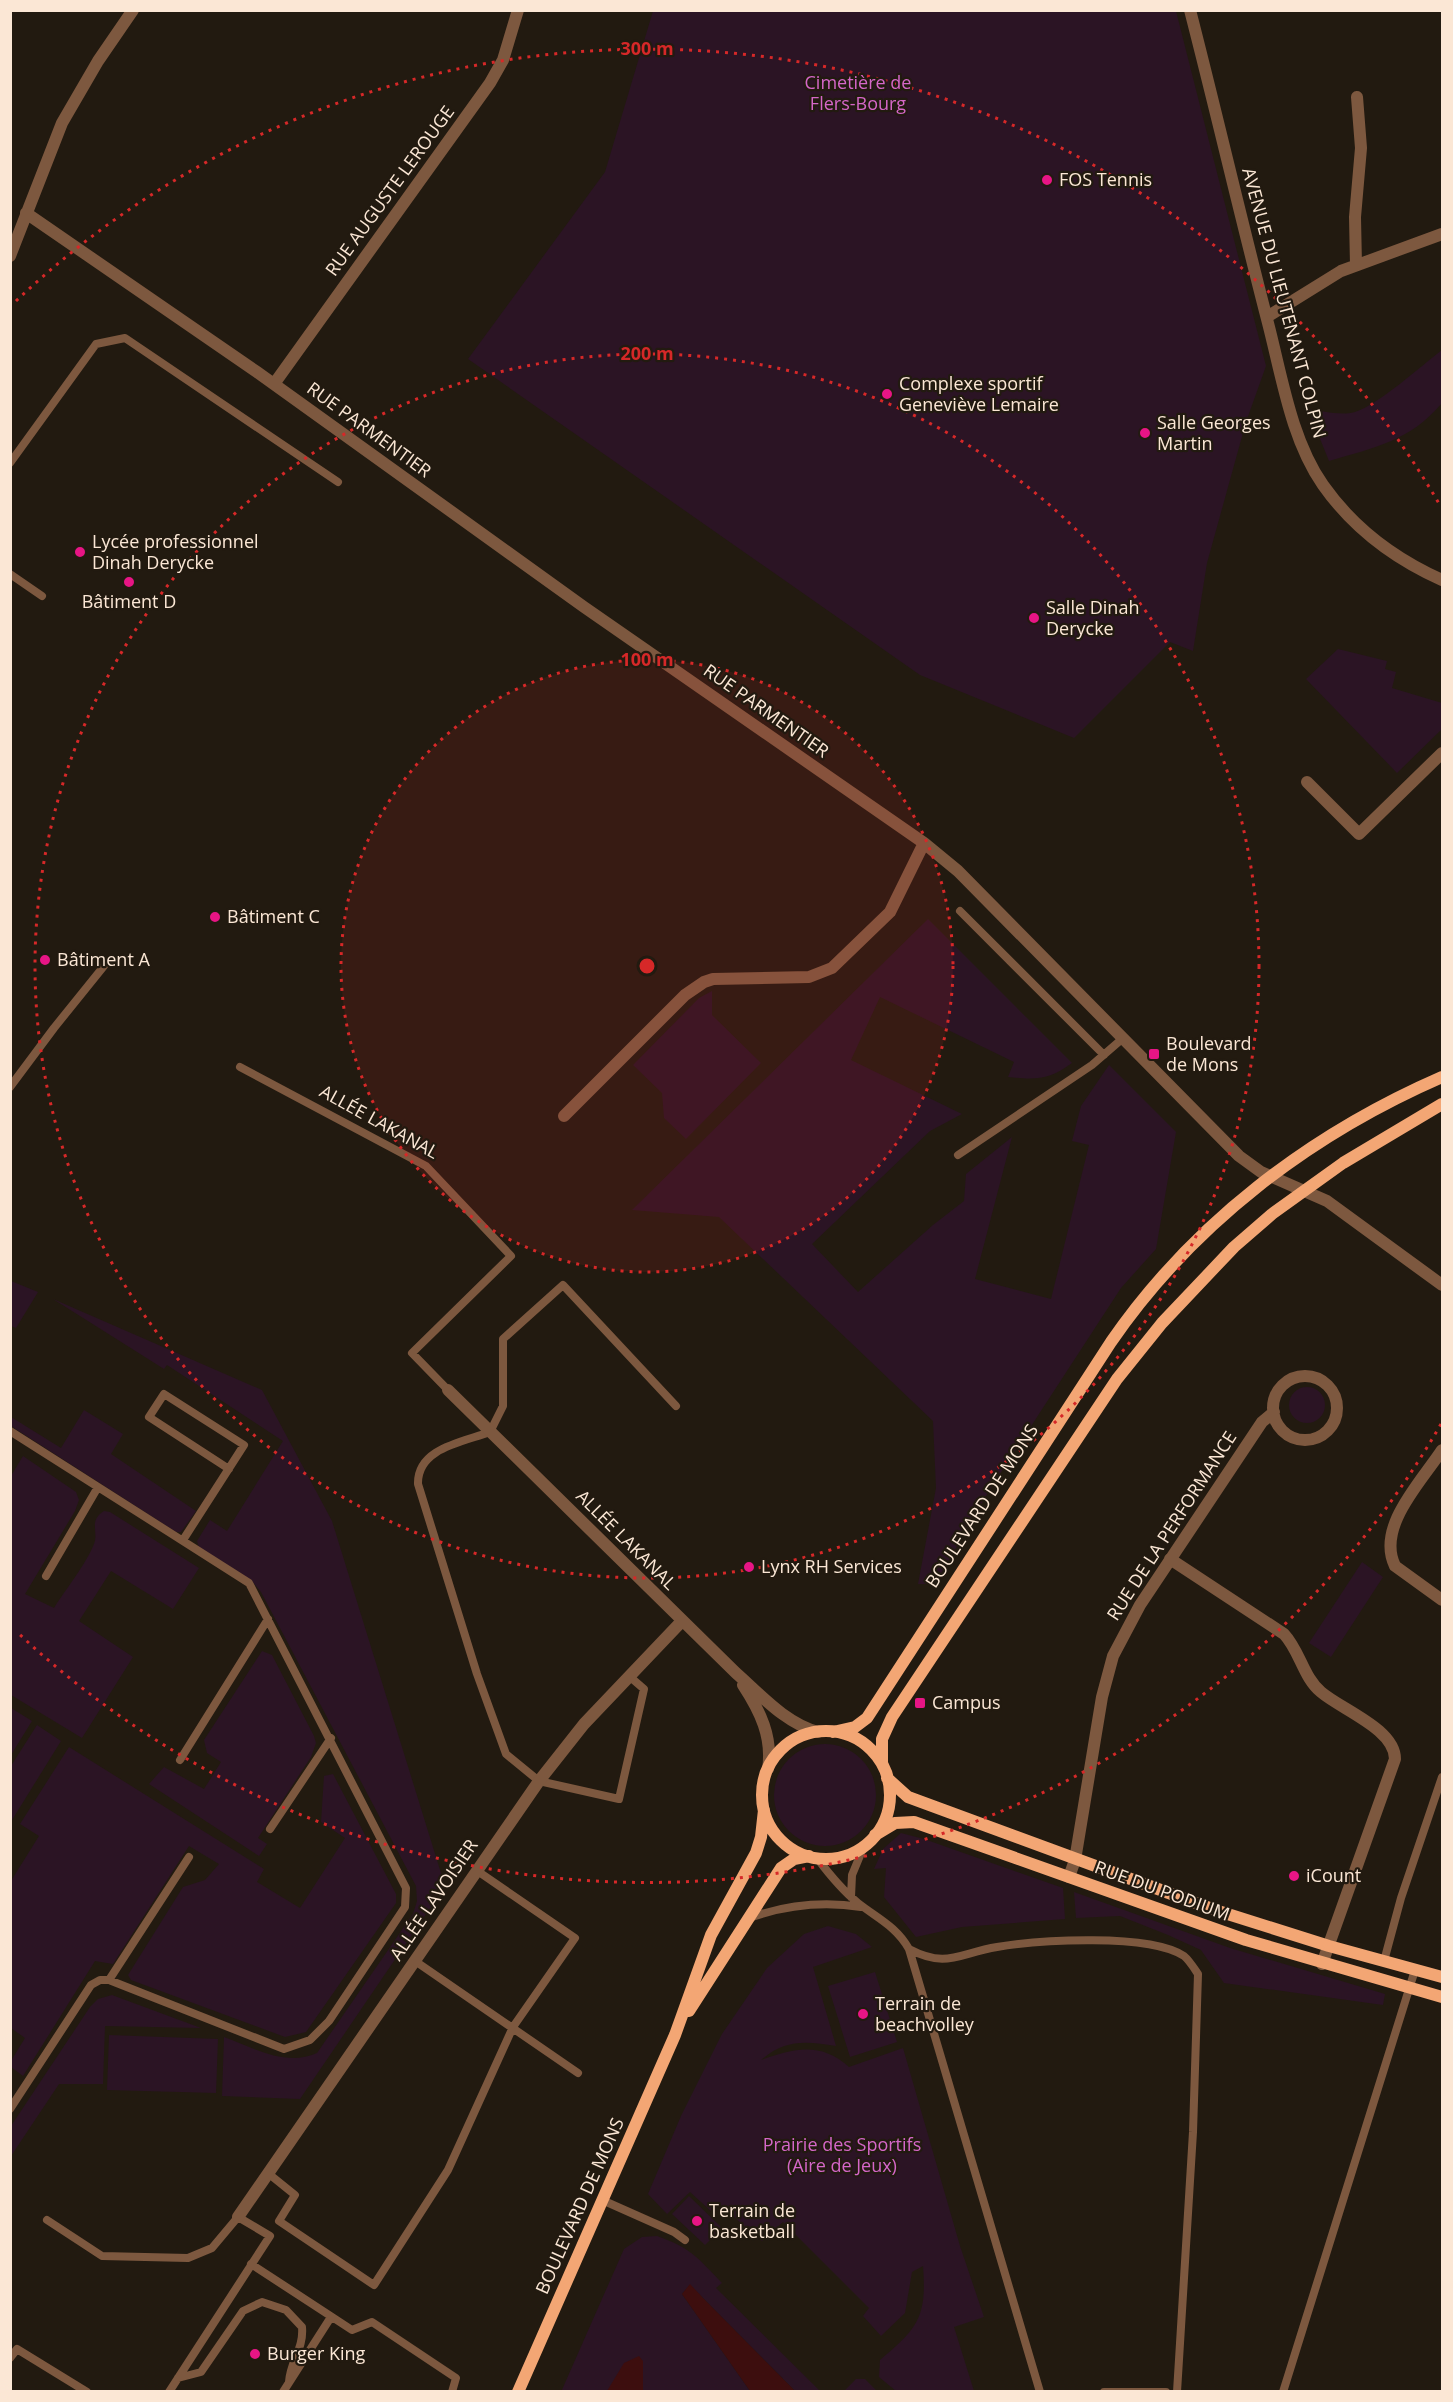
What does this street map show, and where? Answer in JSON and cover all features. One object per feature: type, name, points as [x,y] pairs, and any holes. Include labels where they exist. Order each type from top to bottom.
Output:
[{"type":"main road","name":"BOULEVARD DE MONS","points":[[833,1732],[855,1727],[867,1718],[1005,1501],[1132,1311],[1176,1261],[1269,1176],[1375,1108],[1443,1077]]},
{"type":"main road","points":[[882,1764],[861,1742],[833,1732],[818,1732],[788,1744],[776,1755],[768,1769],[762,1793],[764,1810],[770,1826],[793,1850],[813,1857],[842,1857],[864,1846],[875,1835],[884,1822],[888,1808],[887,1778],[882,1764],[882,1739],[892,1718],[1124,1370],[1162,1323],[1211,1270],[1272,1214],[1304,1190],[1385,1137],[1443,1104]]},
{"type":"main road","name":"RUE DU PODIUM","points":[[887,1778],[908,1797],[1075,1860],[1215,1910],[1329,1946],[1443,1977]]},
{"type":"main road","name":"BOULEVARD DE MONS","points":[[518,2391],[675,2035],[711,1935],[756,1853],[761,1837],[764,1810]]},
{"type":"main road","name":"RUE DU PODIUM","points":[[875,1835],[895,1822],[914,1821],[1236,1937],[1322,1964],[1443,1997]]},
{"type":"main road","name":"BOULEVARD DE MONS","points":[[675,2035],[784,1865],[794,1859],[813,1857]]},
{"type":"street","points":[[10,256],[70,108],[133,10]]},
{"type":"street","name":"RUE AUGUSTE LEROUGE","points":[[274,384],[490,83],[503,60],[518,10]]},
{"type":"street","name":"AVENUE DU LIEUTENANT COLPIN","points":[[1190,10],[1300,442],[1323,485],[1358,526],[1378,544],[1404,561],[1443,580]]},
{"type":"street","points":[[1356,265],[1355,217],[1361,154],[1357,98]]},
{"type":"street","name":"RUE PARMENTIER","points":[[26,213],[274,384],[584,607],[924,843],[964,878],[1251,1166],[1327,1201],[1443,1286]]},
{"type":"street","points":[[1267,317],[1330,277],[1356,265],[1443,234]]},
{"type":"street","points":[[1307,782],[1359,834],[1443,753]]},
{"type":"street","points":[[564,1116],[686,995],[704,982],[726,978],[809,977],[825,972],[839,963],[890,912],[924,843]]},
{"type":"street","name":"RUE DE LA PERFORMANCE","points":[[1300,1376],[1324,1382],[1334,1394],[1336,1405],[1331,1425],[1319,1436],[1308,1439],[1298,1438],[1284,1431],[1274,1412],[1274,1402],[1280,1389],[1291,1379],[1300,1376]]},
{"type":"street","name":"ALLÉE LAKANAL","points":[[448,1390],[736,1673],[785,1715],[805,1728],[818,1732]]},
{"type":"street","name":"RUE DE LA PERFORMANCE","points":[[1069,1877],[1075,1860],[1102,1697],[1113,1656],[1130,1620],[1170,1559],[1262,1422],[1274,1412]]},
{"type":"street","points":[[1443,1450],[1394,1522],[1389,1539],[1395,1566],[1443,1600]]},
{"type":"street","points":[[1170,1559],[1284,1634],[1294,1646],[1313,1684],[1385,1736],[1395,1751],[1395,1759],[1322,1964]]},
{"type":"street","name":"ALLÉE LAVOISIER","points":[[238,2217],[539,1781],[584,1724],[682,1621]]},
{"type":"street","name":"ALLÉE LAKANAL","points":[[736,1673],[765,1728],[770,1746],[768,1769]]},
{"type":"lane","points":[[10,464],[96,344],[125,338],[338,482]]},
{"type":"lane","points":[[10,574],[42,596]]},
{"type":"lane","points":[[960,911],[1104,1055]]},
{"type":"lane","points":[[10,1087],[104,966]]},
{"type":"lane","points":[[958,1155],[1104,1055],[1122,1039]]},
{"type":"lane","name":"ALLÉE LAKANAL","points":[[240,1067],[426,1166],[511,1256],[412,1353],[448,1390]]},
{"type":"lane","points":[[628,1676],[644,1689],[619,1799],[539,1781],[517,1765],[500,1741],[418,1484],[418,1474],[430,1456],[490,1432],[503,1406],[503,1339],[562,1285],[676,1406]]},
{"type":"lane","points":[[183,1540],[229,1469],[244,1445],[164,1394],[149,1418],[229,1469]]},
{"type":"lane","points":[[10,1431],[249,1583],[406,1888],[405,1907],[328,2020],[310,2040],[284,2049],[109,1980],[100,1980],[91,1985],[10,2109]]},
{"type":"lane","points":[[46,1576],[98,1487]]},
{"type":"lane","points":[[180,1760],[268,1619]]},
{"type":"lane","points":[[270,1829],[330,1738]]},
{"type":"lane","points":[[1384,1961],[1401,1898],[1443,1777]]},
{"type":"lane","points":[[851,1897],[852,1875],[864,1846]]},
{"type":"lane","points":[[109,1980],[189,1857]]},
{"type":"lane","points":[[813,1857],[851,1897],[893,1927],[909,1949],[1040,2391]]},
{"type":"lane","points":[[269,2174],[295,2195],[279,2221],[374,2285],[448,2170],[513,2027],[575,1938],[476,1870]]},
{"type":"lane","points":[[748,1919],[769,1911],[812,1903],[864,1908]]},
{"type":"lane","points":[[909,1949],[938,1960],[953,1960],[965,1954],[999,1947],[1071,1941],[1140,1944],[1170,1950],[1185,1957],[1198,1974],[1192,2142],[1177,2391]]},
{"type":"lane","points":[[415,1961],[578,2073]]},
{"type":"lane","points":[[1283,2391],[1415,1970]]},
{"type":"lane","points":[[602,2200],[674,2232],[685,2240]]},
{"type":"lane","points":[[47,2220],[102,2256],[188,2258],[212,2248],[238,2217],[270,2236],[169,2391]]},
{"type":"lane","points":[[251,2264],[352,2330],[372,2322],[456,2378],[452,2391]]},
{"type":"lane","points":[[178,2378],[201,2373],[243,2311],[262,2302],[275,2304],[286,2310],[302,2327],[303,2340],[300,2353],[290,2368],[289,2382]]},
{"type":"lane","points":[[283,2391],[331,2316]]},
{"type":"lane","points":[[10,2358],[17,2349],[87,2391]]},
{"type":"lane","points":[[1104,2391],[1166,2391]]},
{"type":"green space","name":"Complexe sportif Geneviève Lemaire","points":[[653,11],[1176,11],[1266,366],[1246,422],[1207,563],[1193,651],[1170,642],[1074,738],[920,675],[468,359],[605,172]]},
{"type":"green space","points":[[1442,350],[1442,403],[1430,416],[1391,441],[1329,461],[1308,409],[1343,414],[1355,412],[1387,394]]},
{"type":"green space","points":[[1338,649],[1387,661],[1385,669],[1396,672],[1392,688],[1442,703],[1442,729],[1397,773],[1306,679]]},
{"type":"green space","points":[[928,919],[1072,1063],[1042,1078],[1008,1077],[1014,1062],[880,997],[851,1060],[962,1114],[930,1131],[812,1244],[858,1292],[933,1225],[964,1201],[966,1174],[1012,1137],[975,1279],[1051,1299],[1089,1145],[1072,1141],[1081,1106],[1109,1065],[1176,1132],[1156,1249],[1121,1288],[992,1486],[935,1584],[918,1584],[936,1488],[933,1421],[719,1217],[632,1210]]},
{"type":"green space","points":[[712,991],[712,1015],[761,1063],[686,1139],[664,1118],[662,1093],[633,1065],[699,998]]},
{"type":"green space","points":[[11,1281],[38,1292],[16,1328],[11,1326]]},
{"type":"green space","points":[[53,1299],[262,1390],[332,1521],[445,1886],[300,2099],[222,2096],[224,2037],[258,2051],[282,2057],[305,2057],[317,2053],[413,1914],[417,1901],[416,1886],[261,1592],[251,1580],[199,1547],[197,1541],[210,1520],[227,1531],[283,1441],[167,1365],[164,1369]]},
{"type":"green space","points":[[1307,1387],[1320,1392],[1325,1405],[1320,1418],[1307,1423],[1294,1418],[1289,1405],[1294,1392]]},
{"type":"green space","points":[[84,1410],[123,1434],[111,1454],[196,1511],[181,1532],[176,1532],[11,1426],[11,1417],[61,1448]]},
{"type":"green space","points":[[23,1456],[76,1492],[79,1500],[75,1511],[25,1594],[54,1608],[90,1552],[95,1539],[96,1519],[104,1511],[110,1512],[199,1568],[173,1609],[111,1571],[79,1621],[133,1657],[82,1738],[11,1695],[11,1476]]},
{"type":"green space","points":[[1362,1562],[1383,1577],[1331,1657],[1309,1643]]},
{"type":"green space","points":[[262,1651],[272,1655],[316,1743],[311,1757],[258,1838],[267,1844],[259,1856],[149,1784],[164,1767],[204,1789],[221,1762],[207,1753],[204,1740]]},
{"type":"green space","points":[[11,1708],[32,1721],[11,1755]]},
{"type":"green space","points":[[37,1725],[61,1741],[12,1820],[11,1766]]},
{"type":"green space","points":[[825,1744],[844,1748],[861,1759],[872,1776],[876,1795],[872,1814],[861,1831],[844,1842],[825,1846],[806,1842],[789,1831],[778,1814],[774,1795],[778,1776],[789,1759],[806,1748]]},
{"type":"green space","points":[[69,1747],[264,1869],[257,1882],[300,1908],[345,1838],[321,1822],[324,1776],[333,1774],[396,1894],[396,1903],[306,2032],[285,2037],[131,1980],[128,1975],[183,1887],[205,1880],[219,1864],[189,1846],[113,1964],[95,1961],[23,2076],[11,2067],[11,2061],[25,2038],[11,2028],[11,1881],[39,1836],[20,1824]]},
{"type":"green space","points":[[901,1833],[1063,1888],[1065,1919],[962,1927],[916,1937],[884,1897],[886,1868],[874,1869],[883,1849]]},
{"type":"green space","points":[[1074,1892],[1230,1948],[1385,1994],[1383,2005],[1224,1983],[1201,1950],[1168,1935],[1120,1916],[1076,1918]]},
{"type":"green space","name":"Prairie des Sportifs (Aire de Jeux)","points":[[828,1926],[856,1934],[872,1947],[813,1967],[836,2046],[796,2043],[779,2048],[761,2060],[795,2051],[817,2050],[828,2053],[849,2067],[903,2048],[960,2246],[984,2317],[954,2327],[974,2391],[896,2391],[879,2377],[880,2360],[911,2330],[921,2310],[923,2266],[912,2272],[905,2313],[881,2336],[863,2316],[869,2308],[783,2222],[762,2241],[720,2205],[712,2212],[690,2192],[667,2214],[648,2194],[681,2116],[722,2034],[767,1968],[804,1934]]},
{"type":"green space","name":"Terrain de beachvolley","points":[[875,1972],[897,2042],[850,2057],[828,1986]]},
{"type":"green space","points":[[112,1995],[201,2028],[105,2026],[103,2084],[59,2084],[11,2156],[11,2126],[90,2007],[98,1999]]},
{"type":"green space","points":[[109,2035],[218,2039],[216,2093],[107,2090]]},
{"type":"green space","name":"Terrain de basketball","points":[[689,2196],[722,2228],[705,2245],[672,2214]]},
{"type":"green space","points":[[657,2236],[686,2249],[699,2260],[722,2283],[716,2288],[820,2391],[795,2391],[690,2285],[682,2294],[750,2391],[561,2392],[624,2249],[642,2237]]},
{"type":"green space","points":[[856,2379],[865,2379],[877,2391],[844,2391]]},
{"type":"shaded area","points":[[690,2284],[795,2391],[750,2391],[682,2294]]},
{"type":"shaded area","points":[[639,2356],[643,2361],[643,2391],[607,2391],[624,2363]]},
{"type":"place","name":"FOS Tennis","points":[[1047,180]]},
{"type":"place","name":"Complexe sportif Geneviève Lemaire","points":[[887,394]]},
{"type":"place","name":"Salle Georges Martin","points":[[1145,433]]},
{"type":"place","name":"Lycée professionnel Dinah Derycke","points":[[80,552]]},
{"type":"place","name":"Bâtiment D","points":[[129,582]]},
{"type":"place","name":"Salle Dinah Derycke","points":[[1034,618]]},
{"type":"place","name":"Bâtiment C","points":[[215,917]]},
{"type":"place","name":"Bâtiment A","points":[[45,960]]},
{"type":"place","name":"Boulevard de Mons","points":[[1154,1054]]},
{"type":"place","name":"Lynx RH Services","points":[[749,1567]]},
{"type":"place","name":"Campus","points":[[920,1703]]},
{"type":"place","name":"iCount","points":[[1294,1876]]},
{"type":"place","name":"Terrain de beachvolley","points":[[863,2014]]},
{"type":"place","name":"Terrain de basketball","points":[[697,2221]]},
{"type":"place","name":"Burger King","points":[[255,2354]]},
{"type":"park label","name":"Cimetière de Flers-Bourg","points":[[858,94]]}]
